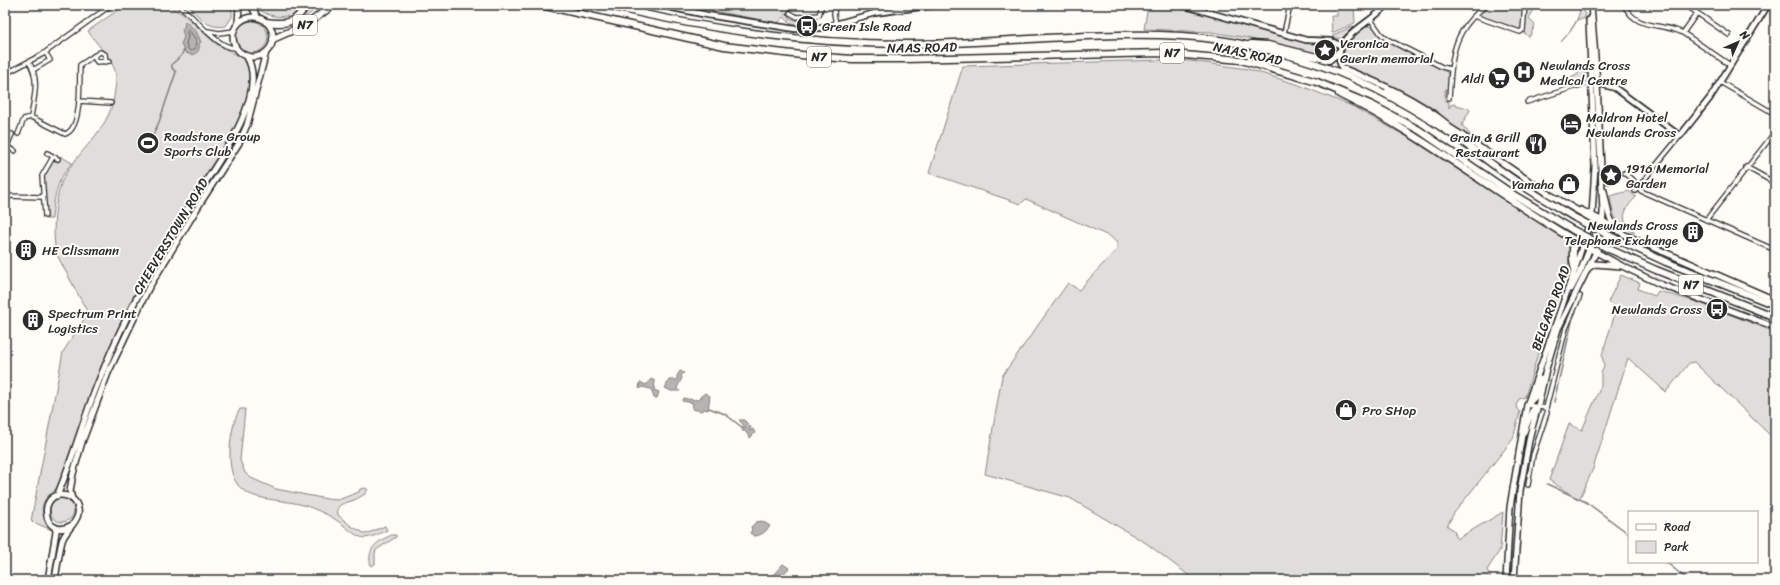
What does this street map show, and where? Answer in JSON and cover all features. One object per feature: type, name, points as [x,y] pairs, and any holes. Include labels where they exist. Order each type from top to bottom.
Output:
[{"type":"highway","name":"N7","points":[[266,22],[280,24],[288,23],[298,17],[306,5]]},
{"type":"highway","name":"N7","points":[[273,39],[309,23],[333,5]]},
{"type":"highway","name":"NAAS ROAD","points":[[541,5],[724,46],[810,56],[852,59],[905,59],[1162,53],[1242,60],[1317,82],[1372,105],[1413,127],[1514,195],[1573,230],[1609,249],[1698,287],[1775,317]]},
{"type":"highway","name":"NAAS ROAD","points":[[605,5],[714,29],[766,36],[841,43],[906,44],[1184,36],[1243,44],[1319,66],[1360,82],[1419,113],[1449,132],[1516,181],[1577,219],[1666,262],[1775,305]]},
{"type":"highway","points":[[1243,44],[1268,45],[1329,60],[1340,49]]},
{"type":"highway","points":[[1319,66],[1341,71],[1389,91],[1419,108],[1462,136]]},
{"type":"highway","points":[[1317,82],[1408,132],[1510,201],[1586,246]]},
{"type":"highway","points":[[1573,239],[1574,247],[1572,262],[1575,270]]},
{"type":"main road","points":[[237,24],[246,18],[258,18],[266,22],[272,30],[272,44],[266,52],[256,57],[247,57],[236,48],[233,40],[234,31],[239,18],[239,5]]},
{"type":"main road","points":[[251,5],[258,18]]},
{"type":"main road","points":[[1589,5],[1601,180],[1609,215],[1616,230]]},
{"type":"main road","name":"CHEEVERSTOWN ROAD","points":[[55,580],[62,542],[68,528],[72,525],[78,513],[76,503],[72,498],[70,491],[73,474],[82,442],[108,374],[148,289],[239,143],[247,125],[266,52]]},
{"type":"main road","name":"CHEEVERSTOWN ROAD","points":[[55,527],[50,524],[46,514],[48,503],[57,496],[98,383],[143,283],[187,209],[231,142],[247,106],[253,77],[252,67],[247,57]]},
{"type":"main road","points":[[1342,68],[1388,87],[1409,98],[1442,119],[1462,136],[1523,177],[1572,208],[1592,217]]},
{"type":"main road","name":"BELGARD ROAD","points":[[1506,580],[1510,512],[1520,439],[1527,404],[1575,270],[1586,246],[1592,217],[1595,166],[1594,84]]},
{"type":"main road","name":"BELGARD ROAD","points":[[1514,580],[1520,491],[1524,463],[1546,369],[1558,329],[1596,252],[1602,225],[1601,180]]},
{"type":"main road","points":[[1582,210],[1589,208],[1594,202]]},
{"type":"main road","points":[[1572,208],[1582,210],[1602,225],[1610,226],[1775,300]]},
{"type":"main road","points":[[1564,301],[1581,270],[1586,246],[1596,230],[1602,225]]},
{"type":"main road","points":[[1586,246],[1622,266],[1662,285],[1775,327]]},
{"type":"main road","points":[[1586,270],[1595,264],[1622,266]]},
{"type":"main road","name":"BELGARD ROAD","points":[[1527,404],[1535,398],[1542,374],[1546,369]]},
{"type":"main road","name":"BELGARD ROAD","points":[[1520,439],[1532,411],[1538,406]]},
{"type":"main road","points":[[57,496],[62,495],[72,498]]},
{"type":"main road","points":[[48,580],[56,532],[55,527],[64,528],[72,525]]},
{"type":"street","points":[[5,74],[29,62],[111,5]]},
{"type":"street","points":[[178,5],[216,39],[231,48],[236,48]]},
{"type":"street","points":[[659,5],[707,15],[795,29],[821,28],[875,13],[935,5]]},
{"type":"street","points":[[790,13],[797,17],[819,15],[822,5]]},
{"type":"street","points":[[835,5],[834,14],[836,24]]},
{"type":"street","points":[[1182,5],[1311,41],[1330,41],[1340,49]]},
{"type":"street","points":[[1284,33],[1290,5]]},
{"type":"street","points":[[1342,68],[1340,64],[1340,49],[1353,32],[1371,20],[1386,5]]},
{"type":"street","points":[[1450,98],[1450,69],[1455,46],[1465,25],[1487,5]]},
{"type":"street","points":[[1474,16],[1520,32],[1523,30],[1525,5]]},
{"type":"street","points":[[1624,5],[1627,11],[1634,18],[1648,25],[1675,29],[1730,65]]},
{"type":"street","points":[[1635,192],[1680,136],[1720,82],[1768,5]]},
{"type":"street","points":[[1690,8],[1729,35]]},
{"type":"street","points":[[1683,33],[1697,13]]},
{"type":"street","points":[[1371,20],[1381,34],[1387,39],[1442,67],[1450,69]]},
{"type":"street","points":[[207,31],[214,33],[234,31]]},
{"type":"street","points":[[31,117],[63,134],[72,130],[79,101],[80,65],[93,56],[103,53],[108,61],[97,62],[93,56]]},
{"type":"street","points":[[33,70],[50,60],[47,55]]},
{"type":"street","points":[[29,62],[33,70],[36,91],[31,117]]},
{"type":"street","points":[[1720,82],[1775,114]]},
{"type":"street","points":[[1527,102],[1574,87],[1594,84],[1610,86],[1619,90],[1680,136]]},
{"type":"street","points":[[79,101],[111,104]]},
{"type":"street","points":[[18,134],[24,120],[31,117]]},
{"type":"street","points":[[1706,220],[1746,167],[1775,132]]},
{"type":"street","points":[[12,134],[6,149],[15,151]]},
{"type":"street","points":[[47,153],[58,159]]},
{"type":"street","points":[[45,216],[42,176],[53,157]]},
{"type":"street","points":[[1746,167],[1775,183]]},
{"type":"street","points":[[1624,173],[1634,181],[1641,190],[1775,250]]},
{"type":"street","points":[[5,196],[43,197]]},
{"type":"street","name":"BELGARD ROAD","points":[[1528,485],[1533,455],[1547,413],[1546,408],[1566,328],[1580,296]]},
{"type":"street","points":[[1527,404],[1546,408]]},
{"type":"green space","name":"Roadstone Group Sports Club","points":[[125,5],[165,5],[175,9],[188,18],[218,45],[238,56],[248,65],[249,83],[244,107],[232,132],[158,251],[128,307],[110,347],[94,387],[62,478],[54,491],[44,501],[42,510],[43,514],[54,531],[31,521],[63,352],[88,313],[57,255],[54,238],[56,204],[64,177],[102,126],[113,103],[116,82],[115,71],[112,63],[88,31]]},
{"type":"green space","points":[[187,5],[232,5],[232,17],[226,26],[213,26],[204,21]]},
{"type":"green space","points":[[256,5],[302,5],[294,16],[288,19],[287,16],[278,17],[270,15],[262,11]]},
{"type":"green space","points":[[309,5],[322,5],[298,22],[297,20],[307,10]]},
{"type":"green space","points":[[681,5],[793,5],[792,9],[785,15],[804,23],[802,25],[791,24],[784,17],[778,23]]},
{"type":"green space","points":[[1148,5],[1170,5],[1311,43],[1332,42],[1340,45],[1331,55],[1325,58],[1247,38],[1211,32],[1144,29]]},
{"type":"green space","points":[[1345,5],[1354,5],[1355,23],[1332,33],[1331,16],[1337,16],[1337,10]]},
{"type":"green space","points":[[1489,5],[1524,5],[1522,27],[1519,29],[1476,15]]},
{"type":"green space","points":[[1528,5],[1536,5],[1529,19],[1535,25],[1530,36],[1523,32]]},
{"type":"green space","points":[[1580,5],[1584,5],[1585,19],[1578,19],[1570,32],[1561,42],[1577,20]]},
{"type":"green space","points":[[249,21],[255,21],[265,28],[268,37],[267,43],[261,50],[255,53],[249,53],[239,46],[236,40],[236,34],[243,24]]},
{"type":"green space","points":[[1354,26],[1341,39],[1333,37],[1333,35]]},
{"type":"green space","points":[[1368,26],[1374,28],[1389,43],[1447,72],[1449,76],[1449,89],[1445,90],[1445,101],[1449,102],[1449,108],[1452,104],[1468,108],[1470,110],[1462,125],[1474,139],[1444,120],[1345,68],[1342,61],[1345,49],[1350,40],[1357,33]]},
{"type":"green space","points":[[1161,60],[1191,61],[1248,69],[1299,85],[1352,106],[1411,139],[1567,241],[1569,259],[1567,271],[1547,323],[1525,397],[1519,399],[1516,405],[1520,412],[1513,439],[1454,513],[1447,526],[1454,530],[1457,539],[1503,512],[1500,550],[1487,570],[1492,580],[1195,580],[1146,543],[1070,498],[985,474],[1002,376],[1068,283],[1079,290],[1117,249],[1117,243],[1111,237],[1026,199],[1021,204],[929,173],[963,66]]},
{"type":"green space","points":[[1584,65],[1586,65],[1586,78],[1567,84],[1566,81],[1578,74]]},
{"type":"green space","points":[[60,156],[72,163],[63,175],[57,189],[52,219],[46,219],[43,180],[52,161],[57,161]]},
{"type":"green space","points":[[1604,164],[1620,175],[1610,184],[1606,184]]},
{"type":"green space","points":[[1629,191],[1636,197],[1626,210],[1625,219],[1629,228],[1635,232],[1634,233],[1623,226],[1616,219],[1612,209],[1610,196]]},
{"type":"green space","points":[[1621,275],[1640,283],[1638,289],[1655,296],[1658,291],[1700,303],[1775,332],[1775,440],[1694,362],[1689,363],[1666,392],[1628,358],[1593,469],[1579,500],[1549,480],[1569,424],[1582,430],[1601,386],[1601,373],[1604,367],[1602,355],[1616,310],[1608,302]]},
{"type":"green space","points":[[240,409],[245,409],[240,460],[245,473],[251,478],[276,489],[338,500],[359,492],[360,489],[366,488],[368,490],[365,494],[355,500],[340,505],[338,515],[351,526],[366,534],[385,526],[387,530],[367,538],[363,538],[358,536],[339,521],[312,508],[257,497],[246,492],[237,484],[232,471],[230,453],[232,430]]},
{"type":"green space","points":[[62,498],[71,501],[74,510],[71,519],[62,522],[53,519],[50,510],[53,501]]},
{"type":"green space","points":[[392,535],[396,535],[396,537],[376,550],[375,564],[371,566],[371,550],[377,543]]},
{"type":"water","points":[[185,21],[196,31],[201,42],[199,44],[198,51],[192,55],[186,53],[181,44],[184,37],[182,29],[184,28]]},
{"type":"water","points":[[680,371],[684,373],[681,376],[682,378],[677,388],[680,391],[671,391],[665,388],[669,380],[677,380],[677,376]]},
{"type":"water","points":[[651,379],[655,381],[654,390],[659,392],[657,398],[654,398],[651,389],[642,387],[639,389],[640,382],[646,385]]},
{"type":"water","points":[[705,393],[710,396],[708,410],[704,409],[701,411],[692,409],[693,403],[682,401],[684,398],[699,400]]},
{"type":"water","points":[[739,420],[744,420],[751,427],[749,431],[753,429],[755,433],[750,438],[745,431],[742,431],[742,426],[746,428]]},
{"type":"water","points":[[762,521],[770,526],[763,533],[754,536],[750,533],[752,530],[751,527],[756,522]]},
{"type":"water","points":[[783,564],[789,568],[778,580],[747,580],[773,575]]},
{"type":"waterway","points":[[145,153],[159,122],[176,72],[172,68],[172,64],[181,56],[184,50]]},
{"type":"waterway","points":[[1554,402],[1572,321]]},
{"type":"waterway","points":[[709,408],[725,414],[743,428]]},
{"type":"waterway","points":[[1547,484],[1586,502],[1628,533]]},
{"type":"waterway","points":[[1667,563],[1688,580]]},
{"type":"place","name":"Green Isle Road","points":[[807,26]]},
{"type":"place","name":"Veronica Guerin memorial","points":[[1325,50]]},
{"type":"place","name":"Newlands Cross Medical Centre","points":[[1524,72]]},
{"type":"place","name":"Aldi","points":[[1499,78]]},
{"type":"place","name":"Maldron Hotel Newlands Cross","points":[[1571,124]]},
{"type":"place","name":"Roadstone Group Sports Club","points":[[148,143]]},
{"type":"place","name":"Grain & Grill Restaurant","points":[[1536,144]]},
{"type":"place","name":"1916 Memorial Garden","points":[[1611,175]]},
{"type":"place","name":"Yamaha","points":[[1569,184]]},
{"type":"place","name":"Newlands Cross Telephone Exchange","points":[[1693,232]]},
{"type":"place","name":"HE Clissmann","points":[[26,250]]},
{"type":"place","name":"Newlands Cross","points":[[1717,309]]},
{"type":"place","name":"Spectrum Print Logistics","points":[[33,320]]},
{"type":"place","name":"Pro SHop","points":[[1346,410]]}]
